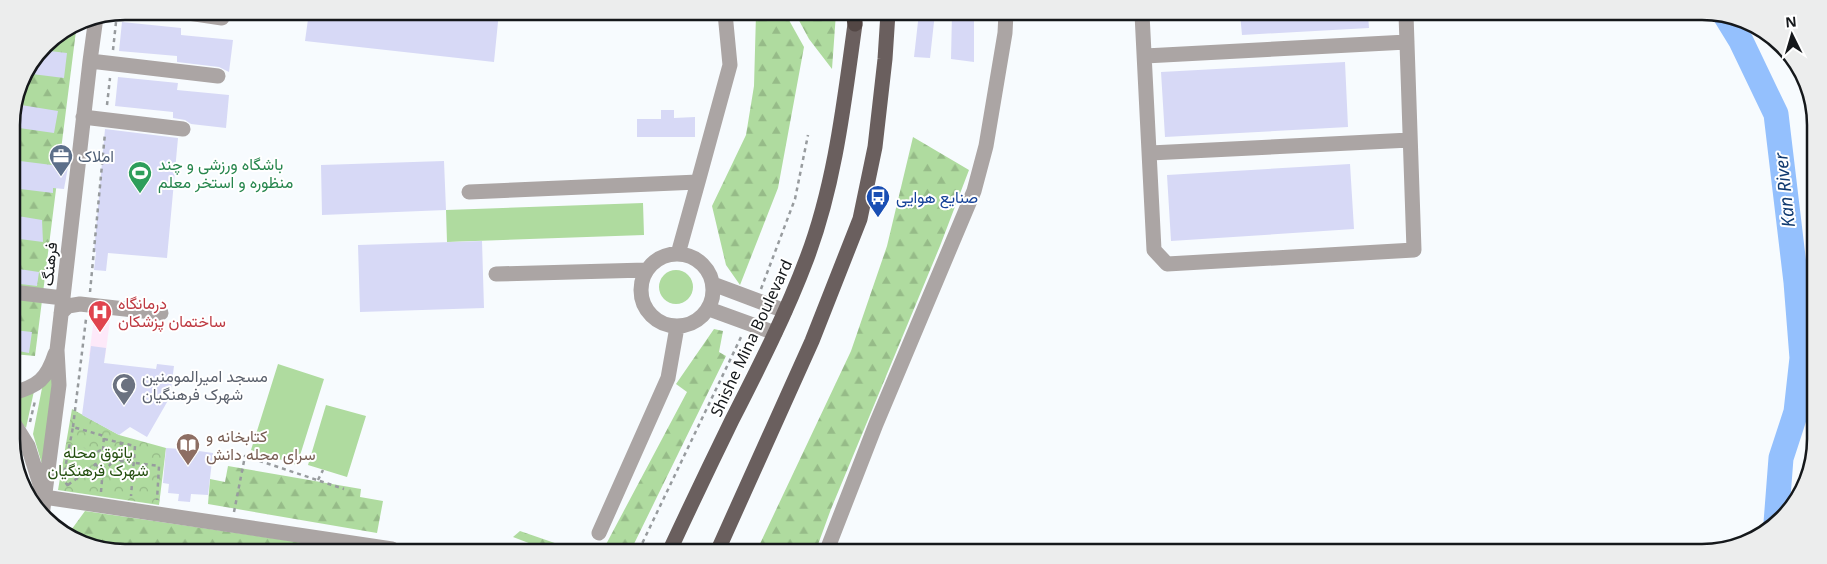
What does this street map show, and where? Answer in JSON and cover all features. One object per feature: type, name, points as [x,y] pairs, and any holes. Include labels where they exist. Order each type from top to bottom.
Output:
[{"type":"main road","name":"Shishe Mina Boulevard","points":[[673,544],[775,333],[808,257],[828,190],[843,107],[854,20]]},
{"type":"main road","points":[[721,544],[812,341],[860,219],[875,146],[888,20]]},
{"type":"street","points":[[678,254],[730,65],[726,20]]},
{"type":"street","points":[[829,544],[876,424],[974,191],[986,146],[1006,20]]},
{"type":"street","points":[[1142,20],[1154,250],[1167,264],[1414,250],[1406,20]]},
{"type":"street","name":"فرهنگ","points":[[43,504],[60,384],[57,350],[95,25]]},
{"type":"street","points":[[1145,56],[1407,42]]},
{"type":"street","points":[[90,61],[218,76]]},
{"type":"street","points":[[83,117],[183,128]]},
{"type":"street","points":[[1150,152],[1410,140]]},
{"type":"street","points":[[469,192],[698,182]]},
{"type":"street","points":[[678,254],[690,256],[701,263],[709,272],[713,284],[713,297],[709,309],[701,318],[690,325],[677,327],[664,325],[655,320],[647,312],[642,302],[640,291],[646,270],[654,262],[665,256],[678,254]]},
{"type":"street","points":[[496,274],[646,270]]},
{"type":"street","points":[[713,284],[785,311]]},
{"type":"street","points":[[20,294],[62,306],[80,304],[161,313]]},
{"type":"street","points":[[709,309],[775,333]]},
{"type":"street","points":[[599,533],[668,378],[677,327]]},
{"type":"street","points":[[20,391],[30,388],[41,381],[51,367],[57,350]]},
{"type":"street","points":[[20,433],[28,446],[44,497],[359,544]]},
{"type":"path","points":[[71,489],[63,479],[73,427],[88,305],[116,20]]},
{"type":"path","points":[[757,300],[794,199],[808,135]]},
{"type":"path","points":[[642,544],[747,323]]},
{"type":"path","points":[[29,427],[36,394]]},
{"type":"path","points":[[73,427],[104,436],[103,450]]},
{"type":"path","points":[[103,439],[135,446],[131,498]]},
{"type":"path","points":[[119,461],[121,443]]},
{"type":"path","points":[[84,456],[85,448]]},
{"type":"path","points":[[94,457],[103,450],[109,452],[112,460],[110,465],[102,468]]},
{"type":"path","points":[[68,453],[94,457]]},
{"type":"path","points":[[258,460],[260,453]]},
{"type":"path","points":[[234,514],[245,456],[344,489]]},
{"type":"path","points":[[94,457],[96,464],[102,468]]},
{"type":"path","points":[[112,460],[160,466],[157,502],[152,501]]},
{"type":"path","points":[[68,485],[96,464]]},
{"type":"path","points":[[100,493],[102,468]]},
{"type":"path","points":[[318,480],[324,470]]},
{"type":"path","points":[[93,492],[108,494]]},
{"type":"path","points":[[123,497],[138,499]]},
{"type":"shaded area","name":"درمانگاه ساختمان پزشکان","points":[[94,318],[110,320],[105,358],[89,356]]},
{"type":"green space","points":[[756,20],[789,20],[804,47],[778,188],[740,285],[726,265],[712,206],[746,135],[754,86]]},
{"type":"green space","points":[[799,20],[836,20],[832,69],[809,39]]},
{"type":"green space","points":[[76,32],[35,356],[20,355],[20,118],[28,85],[38,67],[51,51]]},
{"type":"green space","points":[[913,137],[969,170],[940,246],[818,544],[760,544],[851,351],[887,246]]},
{"type":"green space","points":[[643,203],[644,235],[447,242],[446,210]]},
{"type":"green space","points":[[676,270],[683,271],[688,275],[692,280],[692,294],[688,299],[683,303],[676,304],[669,303],[664,299],[660,294],[659,287],[660,280],[664,275],[669,271]]},
{"type":"green space","points":[[714,329],[723,331],[719,352],[726,356],[634,544],[606,544],[687,392],[676,384]]},
{"type":"green space","points":[[54,364],[44,471],[33,434],[42,388]]},
{"type":"green space","points":[[278,364],[324,379],[297,465],[251,450]]},
{"type":"green space","points":[[34,391],[26,428],[20,422],[20,396]]},
{"type":"green space","points":[[326,405],[366,416],[347,477],[308,465]]},
{"type":"green space","name":"پاتوق محله شهرک فرهنگیان","points":[[72,409],[119,435],[166,448],[159,505],[58,490]]},
{"type":"green space","points":[[228,466],[361,489],[360,497],[383,501],[377,533],[208,504],[210,479],[225,482]]},
{"type":"green space","points":[[85,511],[313,544],[125,544],[98,540],[72,529]]},
{"type":"green space","points":[[520,531],[558,544],[531,544],[513,537]]},
{"type":"building","points":[[308,20],[498,20],[494,62],[305,41]]},
{"type":"building","points":[[918,20],[934,20],[930,58],[914,57]]},
{"type":"building","points":[[952,20],[974,20],[974,62],[951,59]]},
{"type":"building","points":[[1241,20],[1368,20],[1369,28],[1242,35]]},
{"type":"building","points":[[122,22],[181,28],[181,35],[233,40],[229,72],[219,67],[177,62],[177,56],[119,51]]},
{"type":"building","points":[[51,51],[67,53],[64,78],[33,74]]},
{"type":"building","points":[[1345,62],[1348,127],[1165,137],[1161,72]]},
{"type":"building","points":[[118,77],[178,83],[177,90],[229,95],[226,128],[191,124],[185,120],[173,118],[173,112],[115,106]]},
{"type":"building","points":[[22,105],[58,111],[54,133],[20,128]]},
{"type":"building","points":[[661,110],[674,110],[674,118],[695,117],[695,137],[637,137],[637,119],[661,119]]},
{"type":"building","name":"باشگاه ورزشی و چند منظوره و استخر معلم","points":[[105,129],[178,138],[167,258],[108,253],[106,271],[94,270]]},
{"type":"building","points":[[20,161],[68,167],[64,189],[53,188],[53,193],[20,189]]},
{"type":"building","points":[[444,161],[446,210],[322,215],[321,165]]},
{"type":"building","points":[[1350,164],[1354,229],[1171,241],[1167,175]]},
{"type":"building","points":[[20,216],[42,220],[43,242],[20,239]]},
{"type":"building","points":[[482,241],[484,308],[360,312],[358,245]]},
{"type":"building","points":[[20,269],[39,272],[37,286],[20,284]]},
{"type":"building","points":[[20,331],[32,332],[29,353],[20,351]]},
{"type":"building","name":"مسجد امیرالمومنین شهرک فرهنگیان","points":[[91,346],[106,348],[104,363],[156,369],[157,364],[174,366],[170,397],[147,437],[130,427],[119,435],[82,415]]},
{"type":"building","name":"کتابخانه و سرای محله دانش","points":[[182,438],[200,440],[199,451],[213,453],[208,495],[191,494],[190,502],[178,501],[179,494],[168,493],[169,484],[163,483],[166,448],[181,449]]},
{"type":"waterway","name":"Kan River","points":[[1731,25],[1741,41],[1776,114],[1796,282],[1802,358],[1796,412],[1781,458],[1777,512]]},
{"type":"place","name":"املاک","points":[[61,177]]},
{"type":"place","name":"باشگاه ورزشی و چند منظوره و استخر معلم","points":[[140,194]]},
{"type":"place","name":"صنایع هوایی","points":[[878,218]]},
{"type":"place","name":"درمانگاه ساختمان پزشکان","points":[[100,333]]},
{"type":"place","name":"مسجد امیرالمومنین شهرک فرهنگیان","points":[[124,406]]},
{"type":"place","name":"کتابخانه و سرای محله دانش","points":[[188,466]]}]
